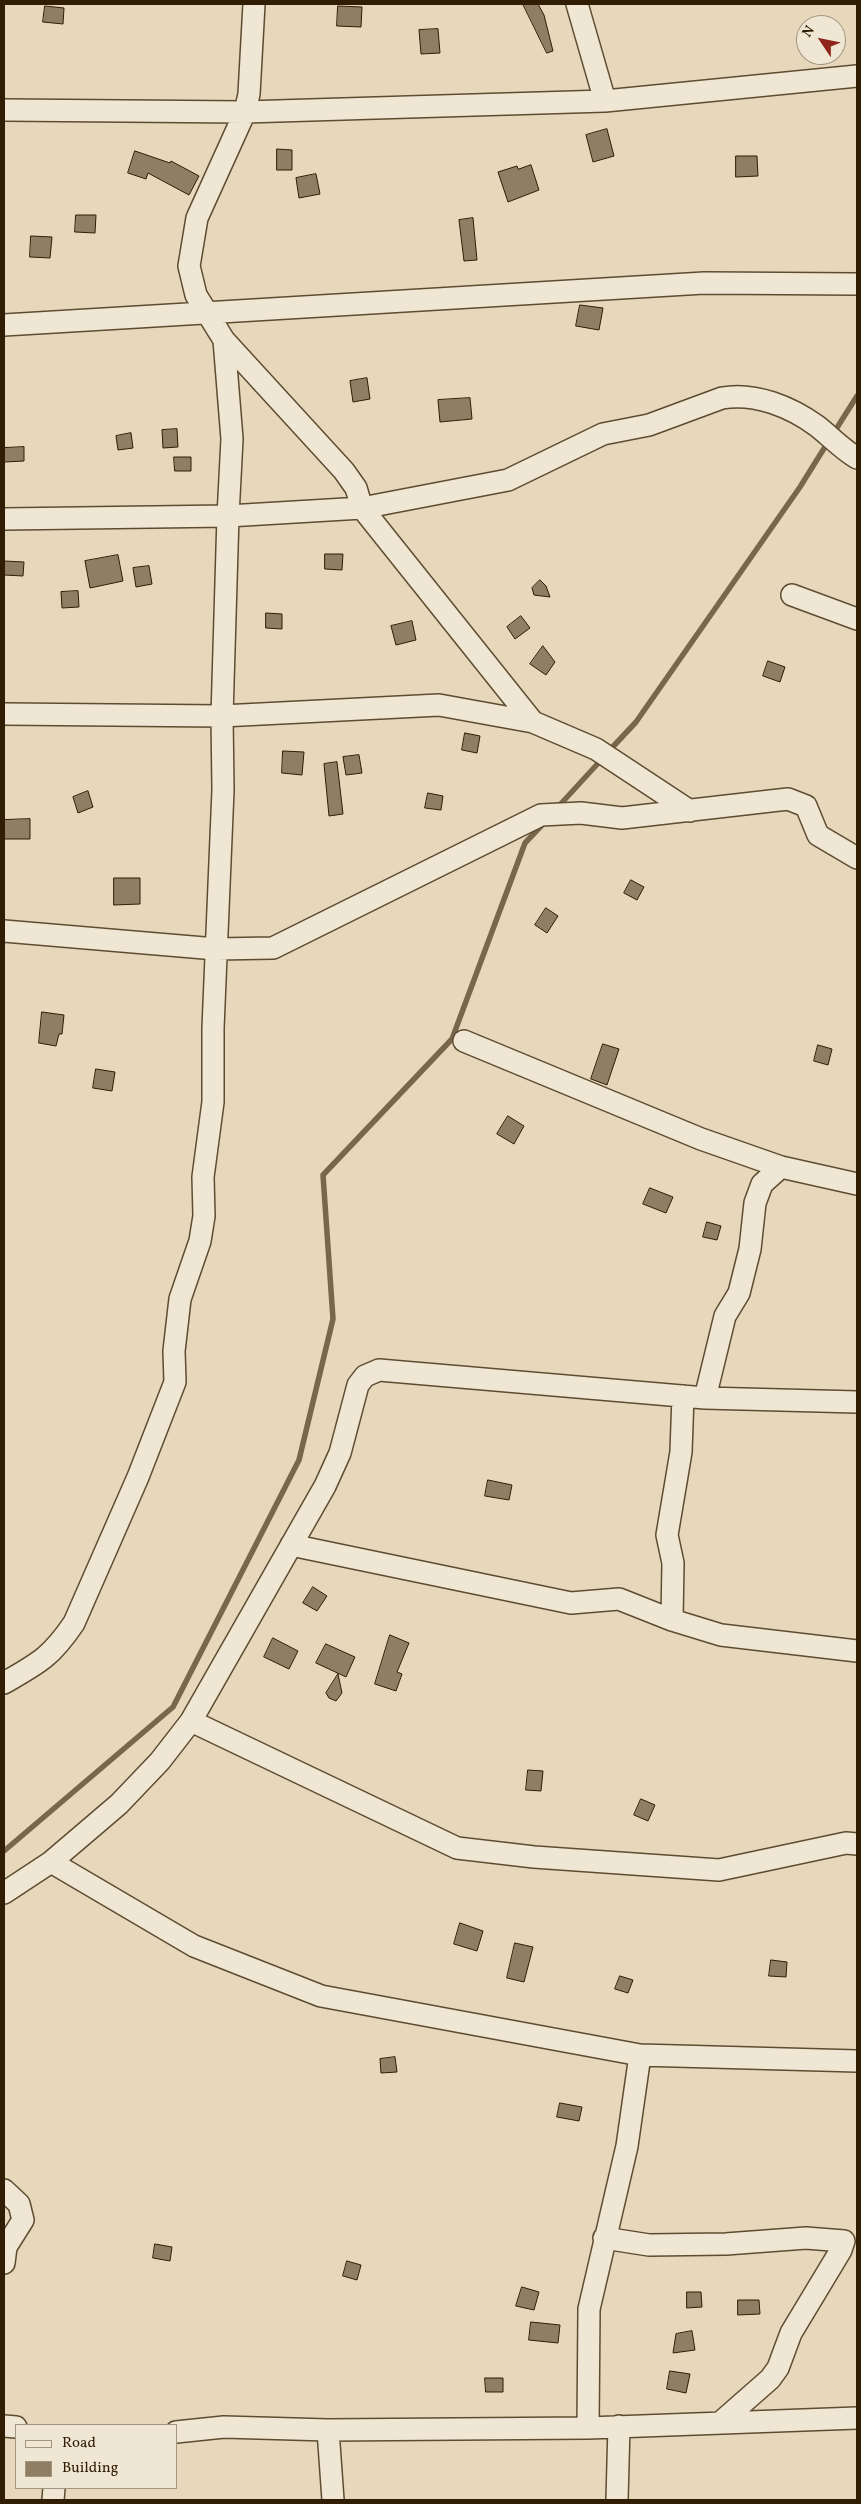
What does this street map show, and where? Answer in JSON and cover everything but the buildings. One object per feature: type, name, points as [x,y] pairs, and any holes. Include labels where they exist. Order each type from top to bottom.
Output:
[{"type":"street","points":[[254,4],[249,94],[245,112],[197,218],[189,266],[196,295],[224,340],[344,471],[356,488],[362,508],[533,722]]},
{"type":"street","points":[[577,4],[605,101]]},
{"type":"street","points":[[4,110],[245,112],[605,101],[857,76]]},
{"type":"street","points":[[4,325],[704,283],[857,284]]},
{"type":"street","points":[[4,1683],[43,1661],[61,1643],[74,1623],[138,1477],[175,1382],[174,1344],[180,1298],[200,1241],[204,1216],[203,1177],[213,1102],[216,949],[223,790],[222,716],[232,439],[224,340]]},
{"type":"street","points":[[4,519],[228,516],[362,508],[508,480],[603,434],[649,425],[722,398],[734,396],[762,400],[792,409],[857,458]]},
{"type":"street","points":[[792,595],[857,619]]},
{"type":"street","points":[[4,714],[222,716],[439,705],[533,722],[596,749],[690,811]]},
{"type":"street","points":[[4,931],[216,949],[273,948],[541,815],[580,813],[622,818],[788,799],[806,806],[818,835],[857,858]]},
{"type":"street","points":[[464,1042],[702,1139],[781,1167],[857,1184]]},
{"type":"street","points":[[705,1398],[725,1316],[739,1292],[750,1249],[755,1203],[762,1184],[781,1167]]},
{"type":"street","points":[[4,1893],[52,1862],[119,1804],[160,1761],[191,1721],[325,1486],[340,1454],[358,1385],[365,1376],[379,1370],[705,1398],[857,1402]]},
{"type":"street","points":[[672,1620],[673,1562],[667,1535],[681,1452],[683,1396]]},
{"type":"street","points":[[292,1545],[571,1603],[619,1599],[672,1620],[721,1635],[857,1651]]},
{"type":"street","points":[[191,1721],[457,1848],[534,1857],[718,1870],[846,1843],[857,1844]]},
{"type":"street","points":[[52,1862],[194,1946],[321,1996],[640,2055],[857,2061]]},
{"type":"street","points":[[588,2428],[589,2309],[604,2238],[627,2146],[640,2055]]},
{"type":"street","points":[[4,2190],[16,2199],[22,2211],[23,2220],[6,2247],[4,2263]]},
{"type":"street","points":[[604,2238],[649,2245],[726,2244],[806,2238],[844,2241],[791,2333],[778,2368],[770,2379],[721,2422]]},
{"type":"street","points":[[178,2432],[224,2426],[328,2430],[588,2428],[857,2418]]},
{"type":"street","points":[[617,2500],[619,2426]]},
{"type":"street","points":[[328,2430],[333,2500]]},
{"type":"waterway","points":[[833,434],[857,396]]},
{"type":"waterway","points":[[608,752],[636,722],[800,487],[828,442]]},
{"type":"waterway","points":[[557,808],[602,759]]},
{"type":"waterway","points":[[4,1851],[173,1707],[299,1460],[333,1319],[323,1175],[452,1039],[525,843],[543,824]]}]
